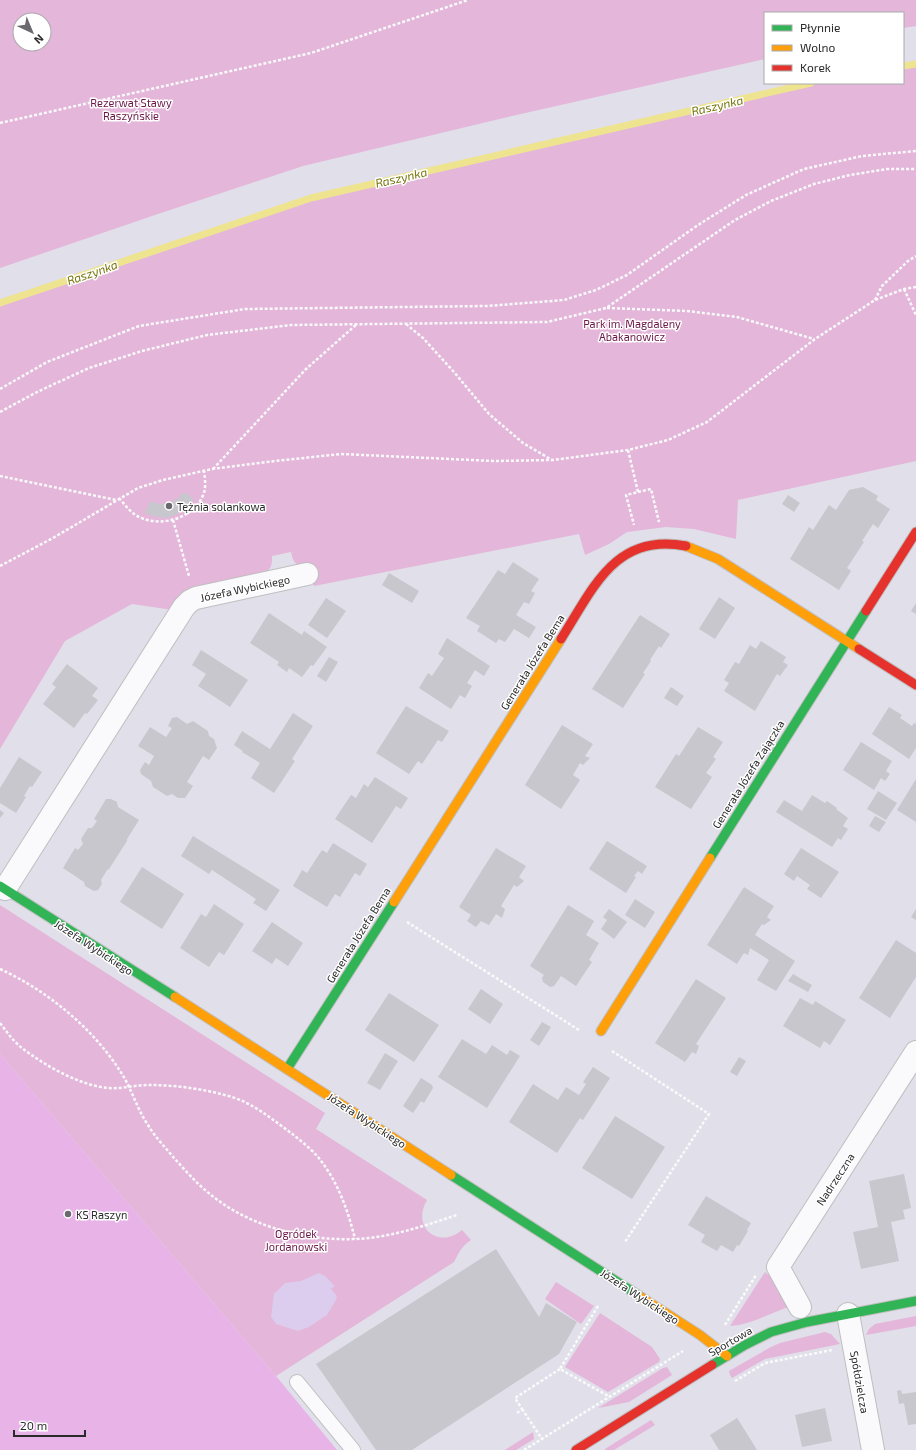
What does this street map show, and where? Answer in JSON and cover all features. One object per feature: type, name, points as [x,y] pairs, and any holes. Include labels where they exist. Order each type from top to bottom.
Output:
[{"type":"street","name":"Generała Józefa Zajączka","points":[[601,1031],[916,532]]},
{"type":"street","name":"Generała Józefa Bema","points":[[287,1069],[600,578],[610,564],[622,555],[636,548],[651,544],[668,544],[690,547],[718,559],[916,685]]},
{"type":"street","name":"Józefa Wybickiego","points":[[307,574],[196,598],[184,606],[2,888],[287,1069],[700,1335],[727,1356]]},
{"type":"street","name":"Nadrzeczna","points":[[800,1308],[778,1267],[916,1052]]},
{"type":"street","name":"Sportowa","points":[[576,1450],[745,1345],[771,1332],[807,1322],[916,1301]]},
{"type":"street","name":"Spółdzielcza","points":[[848,1314],[873,1450]]},
{"type":"lane","points":[[297,1382],[353,1450]]},
{"type":"path","points":[[0,123],[311,53],[468,0]]},
{"type":"path","points":[[0,390],[47,362],[139,326],[237,310],[487,306],[564,300],[596,290],[627,275],[698,225],[746,195],[804,169],[862,156],[916,151]]},
{"type":"path","points":[[606,308],[735,220],[771,201],[814,184],[850,175],[887,169],[916,169]]},
{"type":"path","points":[[875,300],[882,286],[908,261],[916,256]]},
{"type":"path","points":[[0,566],[53,538],[138,488],[163,480],[212,469],[341,454],[494,461],[553,460],[628,450],[668,440],[707,422],[815,339],[875,300],[904,289],[916,287]]},
{"type":"path","points":[[904,289],[916,315]]},
{"type":"path","points":[[0,412],[37,392],[89,368],[150,349],[215,334],[291,325],[547,322],[606,308],[687,310],[737,317],[815,339]]},
{"type":"path","points":[[212,469],[306,369],[358,324]]},
{"type":"path","points":[[406,324],[423,338],[489,414],[505,429],[523,443],[553,460]]},
{"type":"path","points":[[628,450],[638,492]]},
{"type":"path","points":[[119,498],[130,511],[139,517],[160,522],[173,520],[182,517],[199,502],[204,492],[204,471]]},
{"type":"path","points":[[0,476],[116,500]]},
{"type":"path","points":[[635,527],[626,495],[651,489],[659,523]]},
{"type":"path","points":[[173,520],[196,598]]},
{"type":"path","points":[[388,910],[582,1032]]},
{"type":"path","points":[[0,969],[16,976],[44,994],[80,1024],[103,1048],[121,1072],[130,1086],[142,1115],[160,1142],[188,1173],[210,1194],[236,1212],[272,1227],[316,1238],[355,1239],[396,1234],[457,1215]]},
{"type":"path","points":[[0,1023],[8,1035],[22,1048],[53,1068],[83,1082],[108,1088],[164,1085],[199,1090],[232,1097],[269,1116],[314,1152],[321,1162],[344,1202],[355,1239]]},
{"type":"path","points":[[608,1049],[709,1114],[625,1242]]},
{"type":"path","points":[[723,1329],[760,1269]]},
{"type":"path","points":[[542,1439],[515,1398],[560,1369],[598,1306]]},
{"type":"path","points":[[731,1384],[765,1363],[839,1349]]},
{"type":"path","points":[[524,1450],[686,1350]]},
{"type":"path","points":[[560,1369],[610,1397]]},
{"type":"path","points":[[517,1413],[522,1409]]},
{"type":"green space","name":"Rezerwat Stawy Raszyńskie","points":[[0,0],[916,0],[916,26],[904,28],[904,12],[764,12],[764,59],[512,116],[303,166],[0,268]]},
{"type":"green space","name":"Park im. Magdaleny Abakanowicz","points":[[916,64],[916,461],[738,500],[736,539],[694,529],[666,527],[627,532],[609,544],[585,555],[579,534],[314,586],[308,565],[298,565],[294,561],[291,552],[272,556],[271,566],[265,573],[173,610],[132,604],[65,641],[0,749],[0,303],[302,201],[807,84],[904,84],[904,66]]},
{"type":"green space","name":"Ogródek Jordanowski","points":[[0,905],[325,1113],[316,1129],[427,1200],[423,1210],[422,1219],[425,1227],[430,1233],[444,1238],[453,1236],[462,1230],[471,1240],[461,1250],[454,1262],[276,1376],[0,1054]]},
{"type":"green space","points":[[765,1272],[773,1279],[792,1306],[754,1321],[730,1326]]},
{"type":"green space","points":[[556,1282],[594,1306],[581,1324],[545,1299]]},
{"type":"green space","points":[[600,1313],[652,1347],[660,1359],[659,1362],[608,1392],[565,1367]]},
{"type":"green space","points":[[916,1316],[916,1326],[866,1335],[869,1329],[875,1324]]},
{"type":"green space","points":[[825,1332],[831,1334],[840,1344],[765,1359],[732,1378],[730,1375],[729,1371],[780,1343]]},
{"type":"green space","points":[[667,1367],[672,1375],[629,1402],[598,1408],[663,1368]]},
{"type":"green space","points":[[651,1420],[655,1425],[614,1450],[605,1450],[605,1449]]},
{"type":"green space","points":[[533,1432],[534,1439],[516,1450],[505,1450]]},
{"type":"sand","points":[[319,1273],[325,1276],[335,1286],[331,1289],[337,1296],[327,1315],[309,1327],[298,1331],[276,1324],[271,1317],[274,1294],[285,1283],[301,1281]]},
{"type":"shaded area","name":"KS Raszyn","points":[[0,1054],[276,1376],[337,1450],[0,1450]]},
{"type":"building","points":[[863,487],[878,496],[876,500],[890,509],[878,528],[873,524],[862,541],[864,542],[847,568],[851,571],[839,590],[790,559],[809,527],[813,530],[829,505],[836,510],[849,490]]},
{"type":"building","name":"Tężnia solankowa","points":[[184,492],[194,499],[188,507],[177,514],[166,518],[145,513],[150,501],[154,503],[166,504],[177,499]]},
{"type":"building","points":[[788,495],[800,503],[794,512],[782,504]]},
{"type":"building","points":[[513,562],[539,579],[531,591],[535,593],[529,604],[524,602],[516,615],[536,627],[529,638],[514,629],[505,642],[499,639],[496,643],[477,631],[480,626],[466,618],[498,570],[505,574]]},
{"type":"building","points":[[389,573],[419,591],[412,603],[382,585]]},
{"type":"building","points":[[719,597],[735,608],[715,639],[699,629]]},
{"type":"building","points":[[326,598],[346,611],[327,638],[308,625]]},
{"type":"building","points":[[916,603],[916,614],[911,611]]},
{"type":"building","points":[[269,613],[302,635],[304,631],[327,647],[313,666],[311,665],[302,677],[289,668],[287,672],[277,665],[279,662],[250,643]]},
{"type":"building","points":[[640,615],[670,634],[661,648],[659,646],[650,660],[651,661],[643,673],[645,674],[623,708],[592,689]]},
{"type":"building","points":[[447,638],[490,666],[484,676],[475,670],[467,683],[472,686],[465,698],[460,695],[451,709],[419,688],[428,673],[432,676],[444,658],[438,654]]},
{"type":"building","points":[[761,641],[786,657],[783,662],[788,665],[780,676],[777,674],[755,711],[724,691],[729,683],[724,680],[735,662],[739,664],[750,645],[756,649]]},
{"type":"building","points":[[201,650],[248,680],[230,707],[198,686],[206,674],[192,665]]},
{"type":"building","points":[[329,657],[338,662],[326,682],[317,676]]},
{"type":"building","points":[[67,664],[98,688],[92,696],[98,700],[87,714],[85,713],[74,728],[43,704],[56,687],[52,684]]},
{"type":"building","points":[[671,687],[684,696],[677,706],[664,698]]},
{"type":"building","points":[[406,706],[449,731],[442,742],[438,740],[422,764],[418,761],[409,774],[376,753]]},
{"type":"building","points":[[889,707],[902,715],[900,718],[912,726],[914,723],[916,724],[916,748],[909,759],[872,734]]},
{"type":"building","points":[[293,713],[313,726],[292,759],[295,761],[274,793],[251,778],[260,763],[242,752],[243,751],[234,745],[242,731],[270,749]]},
{"type":"building","points":[[177,717],[187,724],[193,721],[208,731],[209,736],[214,739],[217,748],[209,760],[203,756],[187,782],[193,786],[185,798],[178,798],[172,794],[167,796],[153,787],[151,781],[141,774],[140,770],[145,762],[149,765],[154,756],[138,746],[150,727],[166,737],[172,728],[168,726],[172,718]]},
{"type":"building","points":[[562,725],[593,744],[585,756],[590,758],[583,765],[580,763],[573,775],[580,780],[561,809],[525,785]]},
{"type":"building","points":[[698,727],[723,742],[713,757],[716,759],[706,773],[712,777],[691,809],[655,787],[676,754],[679,756]]},
{"type":"building","points":[[861,742],[892,761],[886,771],[890,774],[885,781],[881,778],[874,790],[843,770]]},
{"type":"building","points":[[19,757],[42,772],[32,787],[30,786],[24,796],[26,797],[16,813],[0,803],[0,788]]},
{"type":"building","points":[[375,777],[408,798],[401,809],[396,806],[372,843],[335,819],[351,795],[356,798],[364,784],[368,787]]},
{"type":"building","points":[[916,779],[916,822],[897,810]]},
{"type":"building","points":[[878,791],[897,803],[886,820],[867,809]]},
{"type":"building","points":[[812,795],[825,803],[827,801],[848,818],[843,826],[848,829],[841,840],[838,838],[832,847],[776,812],[784,800],[802,811]]},
{"type":"building","points":[[106,799],[111,799],[117,802],[118,807],[139,820],[101,880],[102,884],[98,890],[94,891],[85,886],[84,882],[63,868],[75,848],[78,850],[83,844],[81,839],[88,828],[92,828],[97,821],[94,819]]},
{"type":"building","points":[[0,810],[4,813],[0,818]]},
{"type":"building","points":[[875,816],[886,822],[879,832],[869,826]]},
{"type":"building","points":[[193,836],[280,890],[266,911],[253,903],[256,899],[212,870],[209,874],[181,856]]},
{"type":"building","points":[[607,841],[647,866],[642,874],[638,871],[634,876],[636,877],[626,893],[589,869]]},
{"type":"building","points":[[333,843],[367,864],[360,876],[355,873],[340,897],[335,894],[327,907],[293,886],[302,870],[307,873],[322,850],[327,853]]},
{"type":"building","points":[[496,848],[526,866],[519,877],[524,881],[517,887],[514,885],[501,906],[505,909],[502,918],[496,914],[489,925],[481,921],[476,927],[467,921],[471,915],[459,907]]},
{"type":"building","points":[[801,848],[839,872],[821,898],[807,889],[810,885],[797,876],[794,881],[784,874]]},
{"type":"building","points":[[142,867],[184,894],[162,929],[120,902]]},
{"type":"building","points":[[744,887],[774,906],[767,917],[771,920],[764,925],[762,924],[755,935],[795,961],[776,991],[757,980],[769,960],[750,948],[748,955],[744,953],[737,964],[707,945]]},
{"type":"building","points":[[635,899],[655,912],[645,928],[625,915]]},
{"type":"building","points":[[214,904],[244,924],[224,955],[219,952],[209,967],[180,948],[201,914],[206,917]]},
{"type":"building","points":[[568,905],[594,921],[586,935],[599,943],[589,960],[592,962],[576,986],[561,976],[554,986],[550,987],[543,982],[542,978],[544,975],[530,966]]},
{"type":"building","points":[[609,909],[627,922],[614,939],[601,929],[607,920],[603,917]]},
{"type":"building","points":[[916,909],[916,920],[911,917]]},
{"type":"building","points":[[272,922],[303,943],[288,966],[276,958],[272,964],[252,951]]},
{"type":"building","points":[[896,940],[916,953],[916,977],[890,1018],[859,998]]},
{"type":"building","points":[[793,974],[812,985],[808,992],[788,981]]},
{"type":"building","points":[[696,979],[726,998],[696,1044],[699,1046],[696,1054],[692,1052],[685,1062],[655,1043]]},
{"type":"building","points":[[481,989],[503,1004],[490,1024],[468,1009]]},
{"type":"building","points":[[389,993],[439,1025],[414,1062],[365,1030]]},
{"type":"building","points":[[800,998],[813,1005],[815,1001],[846,1020],[830,1045],[824,1041],[820,1048],[783,1026]]},
{"type":"building","points":[[542,1022],[551,1027],[539,1046],[530,1040]]},
{"type":"building","points":[[462,1039],[486,1054],[492,1045],[507,1055],[510,1050],[520,1056],[487,1108],[438,1077]]},
{"type":"building","points":[[385,1053],[398,1061],[380,1090],[367,1083]]},
{"type":"building","points":[[739,1057],[746,1061],[737,1076],[730,1072]]},
{"type":"building","points":[[593,1067],[610,1078],[583,1120],[580,1118],[557,1153],[509,1122],[533,1084],[558,1100],[566,1087],[579,1095],[586,1084],[583,1082]]},
{"type":"building","points":[[421,1078],[432,1085],[433,1088],[424,1103],[421,1101],[413,1113],[403,1106]]},
{"type":"building","points":[[615,1116],[665,1147],[632,1199],[582,1168]]},
{"type":"building","points":[[904,1174],[911,1208],[903,1210],[905,1219],[891,1222],[899,1261],[861,1269],[853,1232],[878,1227],[869,1181]]},
{"type":"building","points":[[706,1196],[751,1223],[739,1246],[737,1245],[733,1252],[721,1245],[717,1251],[701,1242],[705,1235],[688,1225]]},
{"type":"building","points":[[496,1249],[539,1317],[546,1303],[577,1322],[559,1354],[412,1450],[376,1450],[316,1364]]},
{"type":"building","points":[[901,1390],[902,1394],[916,1392],[916,1424],[908,1425],[904,1403],[899,1404],[897,1391]]},
{"type":"building","points":[[825,1408],[832,1441],[802,1447],[795,1415]]},
{"type":"building","points":[[737,1418],[757,1450],[719,1450],[710,1435]]},
{"type":"waterway","name":"Raszynka","points":[[904,66],[916,64]]},
{"type":"waterway","name":"Raszynka","points":[[0,303],[311,198],[807,84]]},
{"type":"traffic: fast","points":[[710,858],[866,611]]},
{"type":"traffic: fast","points":[[0,886],[175,997]]},
{"type":"traffic: fast","points":[[287,1069],[394,902]]},
{"type":"traffic: fast","points":[[451,1175],[641,1297]]},
{"type":"traffic: fast","points":[[712,1365],[745,1345],[771,1332],[807,1322],[916,1301]]},
{"type":"traffic: slow","points":[[686,546],[718,559],[859,649]]},
{"type":"traffic: slow","points":[[394,902],[561,639]]},
{"type":"traffic: slow","points":[[601,1031],[710,858]]},
{"type":"traffic: slow","points":[[175,997],[451,1175]]},
{"type":"traffic: slow","points":[[641,1297],[700,1335],[727,1356]]},
{"type":"traffic: jam","points":[[866,611],[916,532]]},
{"type":"traffic: jam","points":[[561,639],[596,584],[609,568],[624,556],[641,548],[662,544],[686,546]]},
{"type":"traffic: jam","points":[[859,649],[916,685]]},
{"type":"traffic: jam","points":[[576,1450],[712,1365]]},
{"type":"place","name":"Tężnia solankowa","points":[[169,506]]},
{"type":"place","name":"KS Raszyn","points":[[68,1214]]}]
